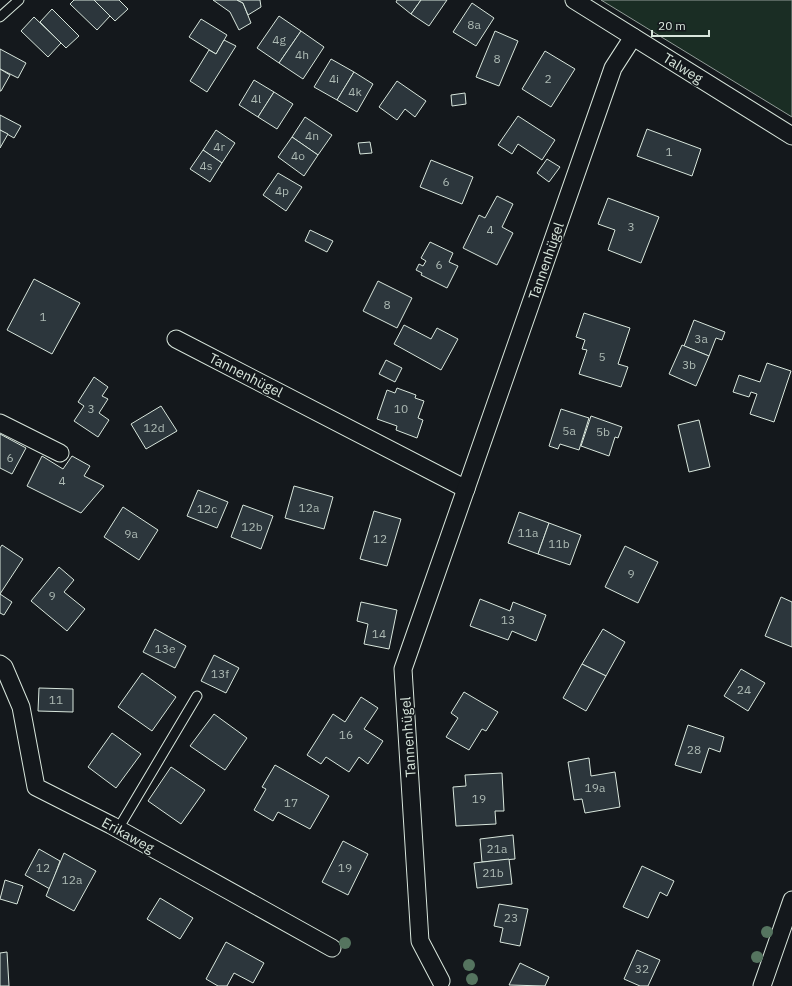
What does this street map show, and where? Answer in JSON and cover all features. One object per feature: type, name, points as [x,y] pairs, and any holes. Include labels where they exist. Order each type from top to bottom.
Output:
[{"type":"street","name":"Talweg","points":[[574,0],[792,136]]},
{"type":"street","name":"Tannenhügel","points":[[446,984],[420,941],[403,669],[613,68],[633,37]]},
{"type":"street","name":"Tannenhügel","points":[[176,339],[466,489]]},
{"type":"street","points":[[0,424],[60,453]]},
{"type":"street","name":"Erikaweg","points":[[0,664],[4,667],[21,707],[36,786],[118,829],[332,948]]},
{"type":"street","points":[[762,986],[792,900]]},
{"type":"lane","points":[[0,17],[19,0]]},
{"type":"lane","points":[[118,829],[196,696]]},
{"type":"green space","points":[[601,0],[792,0],[792,117]]},
{"type":"building","points":[[74,0],[94,0],[110,16],[97,30],[70,4]]},
{"type":"building","points":[[94,0],[119,0],[128,9],[115,21]]},
{"type":"building","points":[[213,0],[237,0],[243,3],[251,23],[239,30],[230,12]]},
{"type":"building","points":[[237,0],[260,0],[261,7],[248,15],[243,3]]},
{"type":"building","points":[[397,0],[421,0],[411,14],[396,2]]},
{"type":"building","points":[[421,0],[447,0],[429,26],[411,14]]},
{"type":"building","points":[[472,3],[494,18],[476,46],[453,32]]},
{"type":"building","points":[[52,9],[79,36],[66,48],[40,22]]},
{"type":"building","points":[[279,16],[301,31],[279,63],[257,48]]},
{"type":"building","points":[[34,17],[61,43],[48,57],[21,31]]},
{"type":"building","points":[[201,19],[227,35],[216,54],[189,37]]},
{"type":"building","points":[[301,31],[324,47],[303,79],[279,63]]},
{"type":"building","points":[[495,31],[518,41],[499,86],[476,77]]},
{"type":"building","points":[[224,40],[236,46],[207,92],[190,81],[209,50],[216,54]]},
{"type":"building","points":[[0,49],[26,63],[18,78],[0,69]]},
{"type":"building","points":[[545,51],[575,69],[551,107],[522,89]]},
{"type":"building","points":[[331,59],[354,72],[337,100],[314,87]]},
{"type":"building","points":[[0,69],[10,75],[1,91],[0,91]]},
{"type":"building","points":[[354,72],[373,84],[357,112],[337,100]]},
{"type":"building","points":[[254,80],[274,92],[258,117],[239,105]]},
{"type":"building","points":[[397,81],[426,101],[415,117],[405,109],[397,120],[379,107]]},
{"type":"building","points":[[274,92],[293,104],[277,129],[258,117]]},
{"type":"building","points":[[465,93],[466,104],[452,106],[451,95]]},
{"type":"building","points":[[0,115],[21,126],[14,138],[0,130]]},
{"type":"building","points":[[518,116],[555,140],[542,160],[518,144],[512,154],[498,145]]},
{"type":"building","points":[[305,117],[332,135],[318,155],[292,137]]},
{"type":"building","points":[[647,129],[701,149],[692,176],[637,156]]},
{"type":"building","points":[[0,130],[8,134],[0,148]]},
{"type":"building","points":[[216,130],[235,143],[222,163],[203,150]]},
{"type":"building","points":[[292,137],[318,155],[304,176],[278,157]]},
{"type":"building","points":[[370,142],[372,153],[360,154],[358,143]]},
{"type":"building","points":[[203,150],[222,163],[210,182],[190,169]]},
{"type":"building","points":[[547,159],[560,167],[549,182],[537,173]]},
{"type":"building","points":[[431,160],[473,177],[462,204],[420,187]]},
{"type":"building","points":[[278,173],[302,187],[286,211],[263,195]]},
{"type":"building","points":[[497,196],[513,204],[502,227],[513,233],[497,265],[463,248],[479,215],[485,218]]},
{"type":"building","points":[[608,198],[659,217],[641,263],[608,250],[615,230],[598,224]]},
{"type":"building","points":[[310,230],[333,241],[327,252],[305,241]]},
{"type":"building","points":[[430,242],[453,253],[449,262],[458,266],[447,288],[421,275],[422,273],[416,270],[419,264],[423,266],[426,261],[421,258]]},
{"type":"building","points":[[34,279],[80,303],[52,354],[7,330]]},
{"type":"building","points":[[378,281],[412,298],[397,328],[363,311]]},
{"type":"building","points":[[584,313],[630,328],[618,364],[628,367],[621,387],[579,374],[587,350],[582,349],[585,340],[576,337]]},
{"type":"building","points":[[694,320],[725,332],[722,340],[716,338],[709,356],[684,346]]},
{"type":"building","points":[[404,325],[431,339],[437,328],[458,339],[441,370],[394,344]]},
{"type":"building","points":[[682,345],[709,356],[696,386],[669,374]]},
{"type":"building","points":[[386,360],[402,368],[395,382],[379,374]]},
{"type":"building","points":[[767,363],[791,371],[774,422],[750,414],[757,394],[751,392],[749,397],[733,392],[739,375],[760,382]]},
{"type":"building","points":[[94,377],[108,387],[102,396],[108,399],[99,413],[109,420],[98,437],[74,421],[84,406],[78,402]]},
{"type":"building","points":[[397,388],[416,395],[415,398],[424,401],[418,418],[423,420],[417,438],[396,430],[397,426],[377,419],[387,390],[395,393]]},
{"type":"building","points":[[161,406],[177,431],[146,449],[131,424]]},
{"type":"building","points":[[561,409],[589,418],[579,450],[560,444],[558,449],[549,446]]},
{"type":"building","points":[[591,416],[622,427],[618,438],[615,437],[609,456],[581,446]]},
{"type":"building","points":[[699,420],[710,467],[689,472],[678,425]]},
{"type":"building","points":[[0,434],[26,448],[12,474],[0,468]]},
{"type":"building","points":[[42,456],[63,469],[72,456],[90,466],[84,476],[104,486],[81,513],[27,486]]},
{"type":"building","points":[[294,486],[333,497],[324,529],[285,518]]},
{"type":"building","points":[[198,490],[228,502],[217,528],[187,516]]},
{"type":"building","points":[[243,505],[273,516],[261,549],[231,537]]},
{"type":"building","points":[[123,507],[158,530],[139,560],[104,537]]},
{"type":"building","points":[[374,511],[401,519],[387,566],[360,559]]},
{"type":"building","points":[[519,512],[549,523],[538,554],[508,543]]},
{"type":"building","points":[[549,523],[581,535],[570,565],[538,554]]},
{"type":"building","points":[[2,545],[23,559],[0,594],[0,548]]},
{"type":"building","points":[[625,546],[658,562],[638,603],[605,587]]},
{"type":"building","points":[[59,567],[74,580],[64,592],[85,609],[67,631],[31,601]]},
{"type":"building","points":[[0,594],[12,602],[4,615],[0,613]]},
{"type":"building","points":[[781,597],[792,602],[792,647],[765,636]]},
{"type":"building","points":[[480,599],[510,611],[513,602],[546,615],[536,641],[512,631],[508,640],[470,626]]},
{"type":"building","points":[[361,602],[397,610],[389,649],[364,644],[368,624],[357,621]]},
{"type":"building","points":[[155,629],[186,646],[175,668],[143,652]]},
{"type":"building","points":[[603,629],[625,642],[606,676],[582,664]]},
{"type":"building","points":[[214,655],[239,668],[226,693],[201,681]]},
{"type":"building","points":[[582,664],[606,676],[586,711],[563,698]]},
{"type":"building","points":[[741,669],[765,683],[748,711],[724,696]]},
{"type":"building","points":[[142,673],[176,697],[152,731],[118,707]]},
{"type":"building","points":[[39,688],[73,689],[73,712],[38,711]]},
{"type":"building","points":[[464,692],[498,712],[486,731],[482,729],[469,750],[446,737],[458,718],[451,713]]},
{"type":"building","points":[[361,697],[378,708],[364,729],[383,741],[368,764],[359,757],[349,772],[326,757],[321,764],[307,755],[333,714],[345,722]]},
{"type":"building","points":[[214,714],[247,738],[225,770],[190,746]]},
{"type":"building","points":[[688,725],[724,737],[720,752],[709,748],[701,773],[675,765]]},
{"type":"building","points":[[112,733],[141,754],[116,788],[88,767]]},
{"type":"building","points":[[589,758],[591,776],[615,772],[620,807],[585,813],[582,799],[574,800],[568,762]]},
{"type":"building","points":[[275,765],[329,796],[310,829],[278,812],[273,821],[254,810],[266,789],[262,787]]},
{"type":"building","points":[[171,767],[205,790],[181,824],[148,801]]},
{"type":"building","points":[[502,773],[504,811],[495,811],[496,824],[456,826],[453,787],[466,786],[465,775]]},
{"type":"building","points":[[513,835],[515,859],[482,862],[480,839]]},
{"type":"building","points":[[343,841],[368,854],[348,895],[322,882]]},
{"type":"building","points":[[39,849],[60,861],[50,889],[25,875]]},
{"type":"building","points":[[64,853],[96,871],[74,911],[46,896]]},
{"type":"building","points":[[509,859],[512,884],[477,888],[474,863]]},
{"type":"building","points":[[642,866],[674,881],[667,896],[660,892],[648,918],[623,907]]},
{"type":"building","points":[[5,880],[23,886],[17,904],[0,899]]},
{"type":"building","points":[[160,898],[193,918],[180,939],[147,919]]},
{"type":"building","points":[[499,904],[528,909],[520,946],[500,942],[503,928],[494,926]]},
{"type":"building","points":[[226,942],[264,963],[253,983],[234,973],[227,986],[218,986],[206,979]]},
{"type":"building","points":[[637,950],[660,960],[648,986],[640,986],[624,979]]},
{"type":"building","points":[[7,952],[9,986],[0,986],[0,953]]},
{"type":"building","points":[[520,963],[549,977],[545,986],[509,985]]}]
